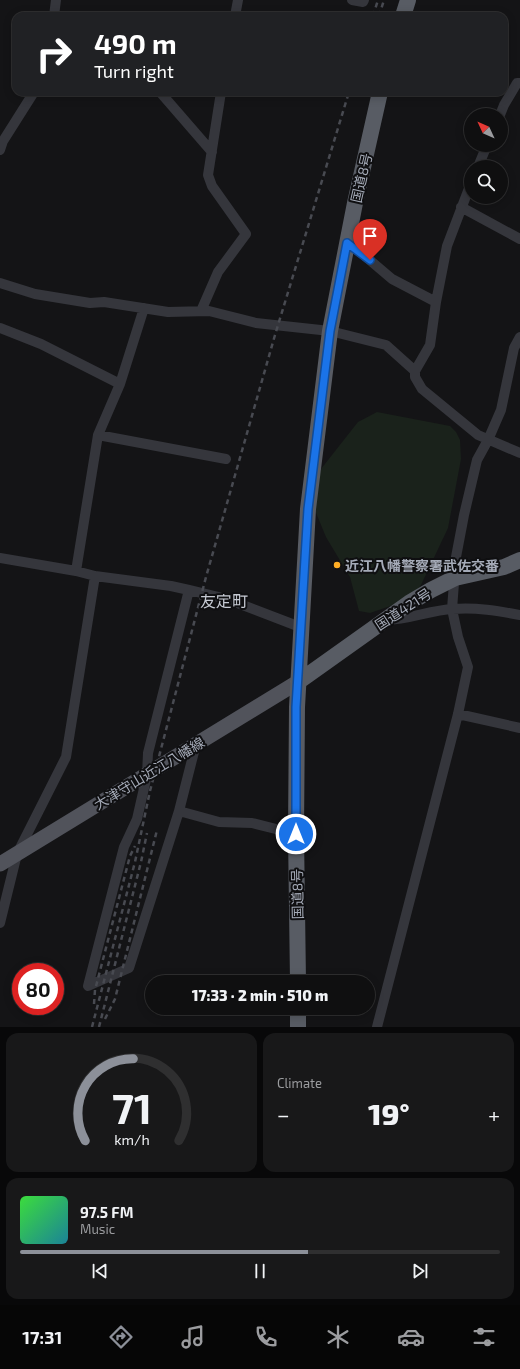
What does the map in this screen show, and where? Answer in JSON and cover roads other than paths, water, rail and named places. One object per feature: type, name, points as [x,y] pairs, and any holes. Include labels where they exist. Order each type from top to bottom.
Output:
[{"type":"highway","points":[[404,12],[408,0]]},
{"type":"highway","name":"国道8号","points":[[298,975],[296,707],[308,509],[330,331],[347,243],[379,96]]},
{"type":"highway","name":"国道421号","points":[[298,682],[350,646],[384,620],[431,590],[455,578],[504,567],[520,560]]},
{"type":"highway","points":[[298,1015],[298,1027]]},
{"type":"main road","name":"大津守山近江八幡線","points":[[0,864],[298,682]]},
{"type":"street","points":[[54,12],[56,0]]},
{"type":"street","points":[[236,12],[238,0]]},
{"type":"street","points":[[352,0],[363,2],[364,0]]},
{"type":"street","points":[[504,108],[517,83],[520,83]]},
{"type":"street","points":[[0,150],[3,141],[31,96]]},
{"type":"street","points":[[163,96],[212,152]]},
{"type":"street","points":[[201,311],[218,272],[246,234],[212,186],[208,175],[220,96]]},
{"type":"street","points":[[464,200],[447,246],[436,302],[430,345],[415,371],[415,377],[422,389],[478,434],[488,440],[520,453]]},
{"type":"street","points":[[461,207],[520,240]]},
{"type":"street","points":[[347,243],[359,251],[392,279],[436,302]]},
{"type":"street","points":[[0,283],[35,294],[90,303],[104,302],[168,312],[209,311],[256,323],[330,331],[386,345],[415,371]]},
{"type":"street","points":[[76,571],[98,435],[120,384],[144,308]]},
{"type":"street","points":[[0,328],[41,344],[120,384]]},
{"type":"street","points":[[377,1027],[458,714],[468,667],[458,637],[452,609],[456,557],[464,515],[477,460],[488,440],[501,410],[514,348],[520,337]]},
{"type":"street","points":[[98,435],[226,459]]},
{"type":"street","points":[[0,558],[76,571],[95,576],[171,586],[189,590],[227,599],[300,626]]},
{"type":"street","points":[[0,922],[17,854],[66,757],[95,576]]},
{"type":"street","points":[[189,590],[148,753],[147,775],[137,819],[124,847],[88,986],[129,968],[179,811],[196,744]]},
{"type":"street","points":[[384,620],[396,620],[452,609],[487,609],[520,614]]},
{"type":"street","points":[[458,714],[520,728]]},
{"type":"street","points":[[179,811],[219,822],[252,823],[296,834]]},
{"type":"railway","points":[[374,12],[378,0]]},
{"type":"railway","points":[[380,12],[384,0]]},
{"type":"railway","points":[[92,1027],[135,862],[150,791],[206,577],[275,335],[348,96]]},
{"type":"railway","points":[[105,1019],[115,999],[157,830]]},
{"type":"railway","points":[[99,1027],[147,833]]},
{"type":"railway","points":[[94,1004],[95,990],[130,856],[135,846]]},
{"type":"place","name":"近江八幡警察署武佐交番","points":[[337,565]]},
{"type":"district","name":"友定町","points":[[224,600]]}]
